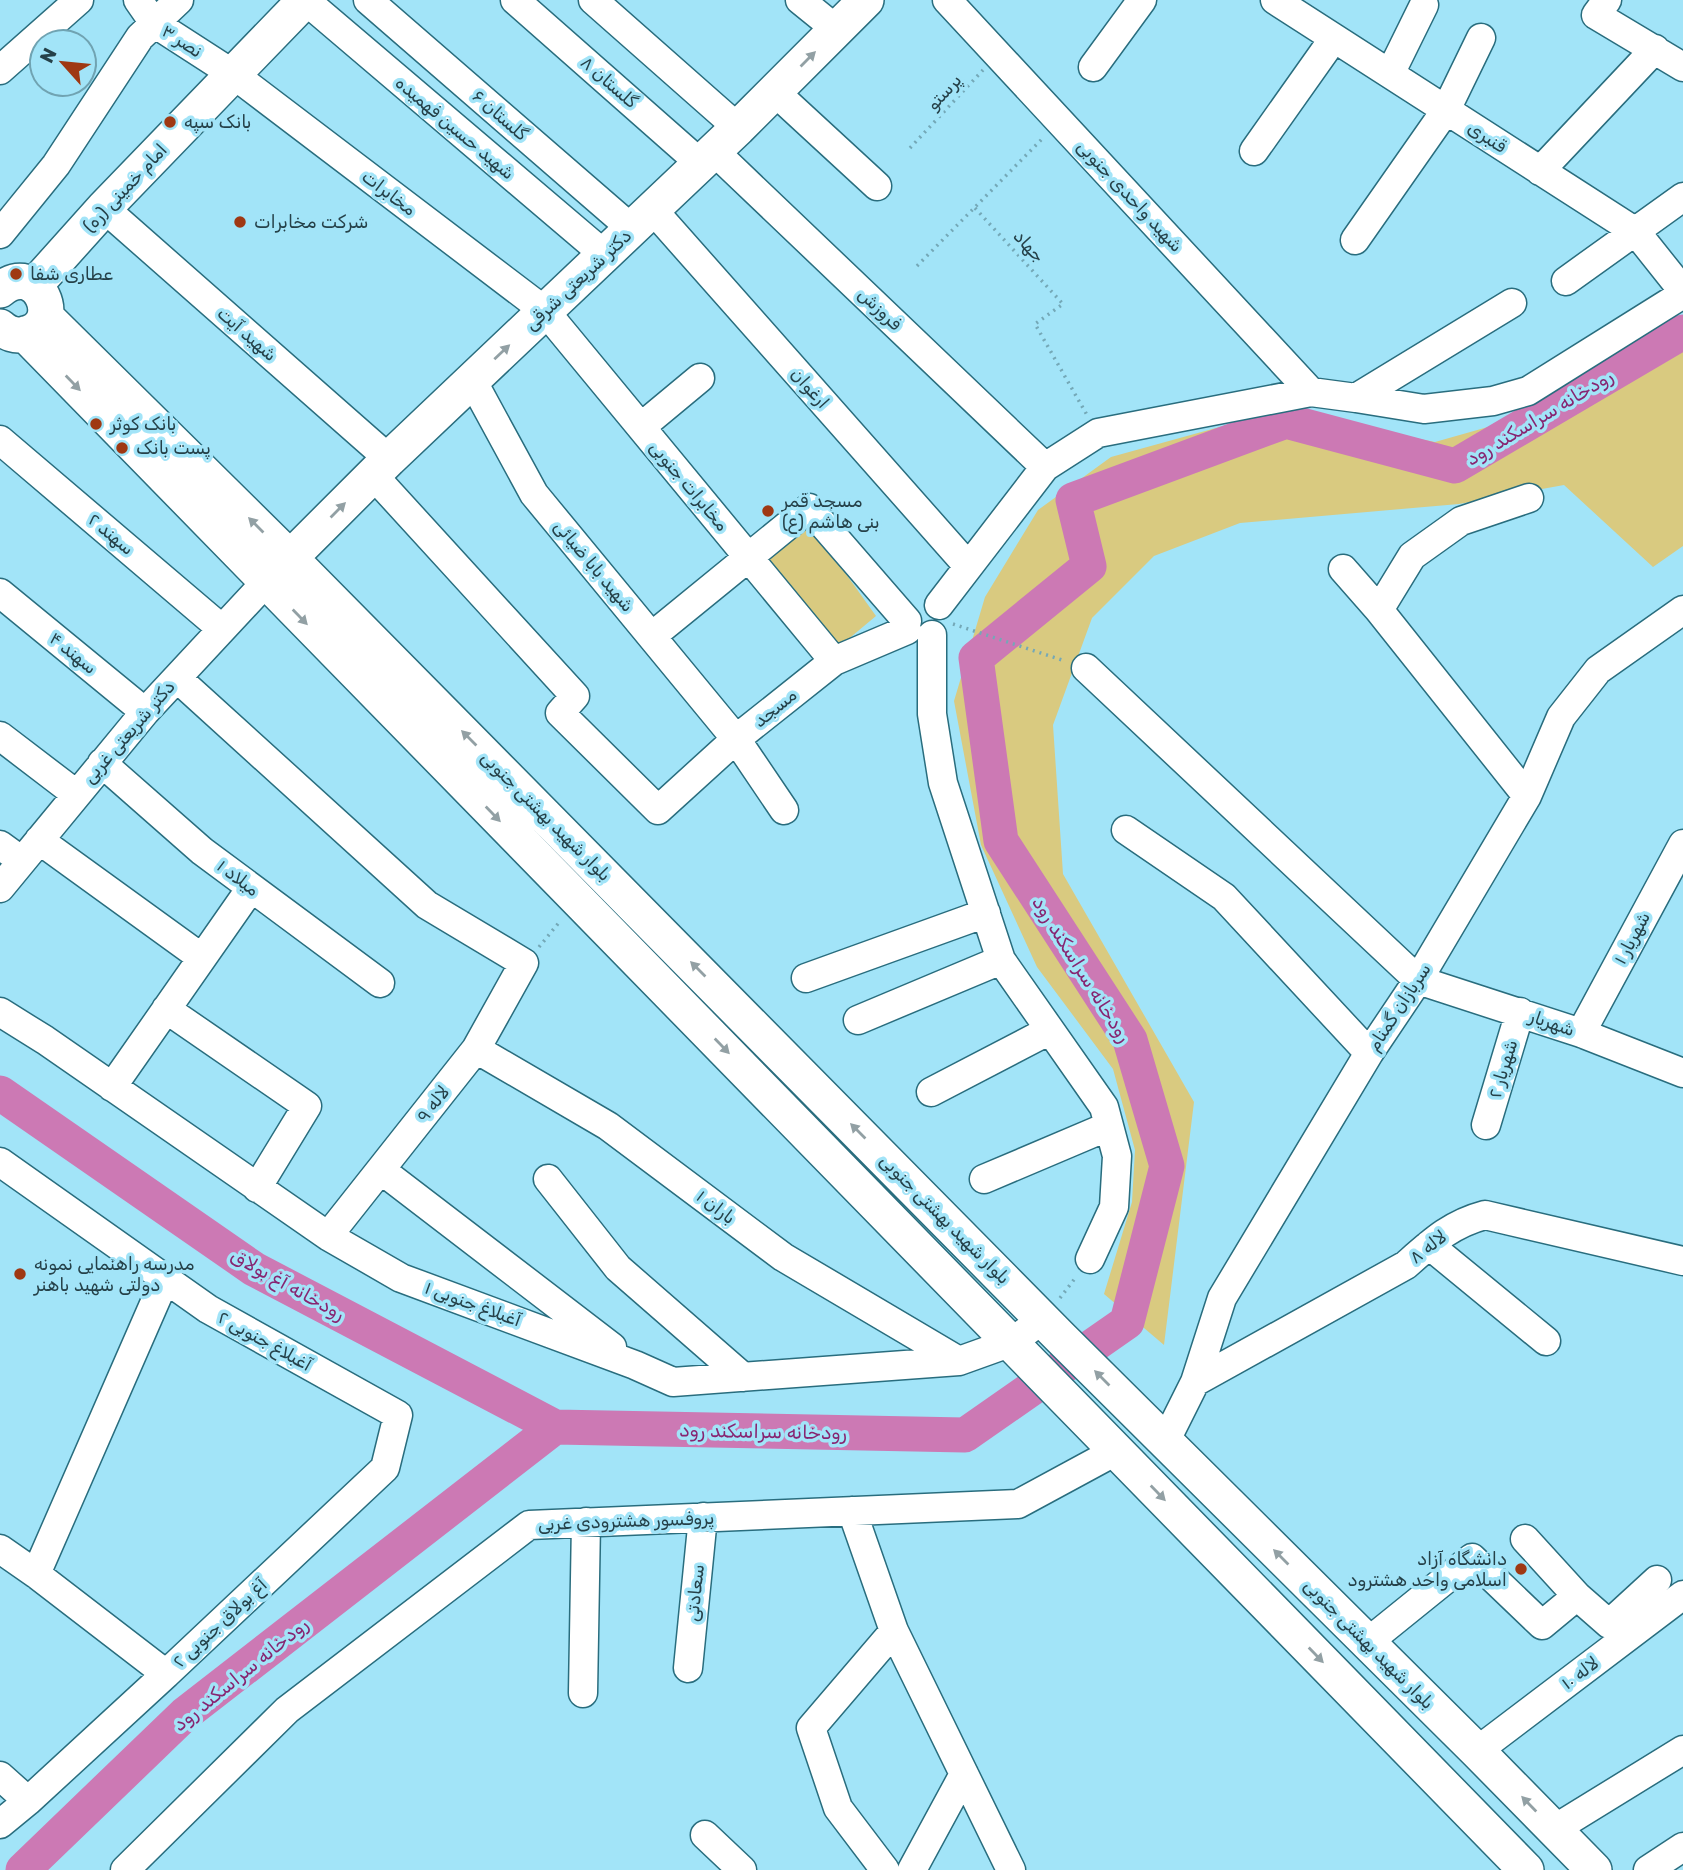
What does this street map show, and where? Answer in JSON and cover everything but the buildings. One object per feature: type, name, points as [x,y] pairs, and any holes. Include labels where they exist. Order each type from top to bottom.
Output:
[{"type":"main road","name":"امام خمینی (ره)","points":[[26,316],[104,208],[305,0]]},
{"type":"main road","name":"دکتر شریعتی شرقی","points":[[266,582],[381,467],[718,148],[866,0]]},
{"type":"main road","points":[[0,290],[13,282],[28,283],[26,316]]},
{"type":"main road","name":"بلوار شهید بهشتی جنوبی","points":[[26,316],[290,558],[1052,1328],[1594,1870]]},
{"type":"main road","name":"بلوار شهید بهشتی جنوبی","points":[[26,316],[266,582],[1113,1447]]},
{"type":"main road","points":[[1113,1447],[1526,1870]]},
{"type":"street","points":[[0,70],[79,0]]},
{"type":"street","name":"نصر ۳","points":[[138,0],[154,23],[233,74]]},
{"type":"street","points":[[0,234],[56,165],[140,37],[179,0]]},
{"type":"street","name":"شهيد حسین فهمیده","points":[[305,0],[606,256]]},
{"type":"street","name":"گلستان ۶","points":[[368,0],[642,220]]},
{"type":"street","name":"گلستان ۸","points":[[515,0],[718,148]]},
{"type":"street","points":[[593,0],[718,148]]},
{"type":"street","points":[[800,0],[837,30]]},
{"type":"street","name":"شهید واحدی جنوبی","points":[[947,0],[1311,392]]},
{"type":"street","points":[[1093,67],[1142,0]]},
{"type":"street","name":"قنبری","points":[[1275,0],[1310,10],[1334,38],[1636,232],[1683,293]]},
{"type":"street","points":[[1607,0],[1596,15],[1683,67]]},
{"type":"street","points":[[1390,74],[1424,5]]},
{"type":"street","points":[[1254,151],[1334,38]]},
{"type":"street","points":[[1355,240],[1446,110],[1481,38]]},
{"type":"street","points":[[1540,171],[1655,49]]},
{"type":"street","name":"مخابرات","points":[[233,74],[545,311]]},
{"type":"street","points":[[775,92],[877,186]]},
{"type":"street","name":"فروزش","points":[[718,148],[1045,467]]},
{"type":"street","points":[[1566,281],[1683,197]]},
{"type":"street","name":"شهید آیت","points":[[104,208],[381,467],[575,696],[560,713],[659,810]]},
{"type":"street","name":"ارغوان","points":[[642,220],[968,566]]},
{"type":"street","points":[[1090,1259],[1114,1207],[1117,1156],[1110,1125],[1104,1107],[1001,960],[943,783],[932,714],[926,623],[1045,467],[1098,433],[1311,392],[1424,409],[1493,401],[1528,391],[1683,293]]},
{"type":"street","points":[[1356,398],[1513,303]]},
{"type":"street","name":"مخابرات جنوبی","points":[[545,311],[834,661]]},
{"type":"street","points":[[640,427],[700,377]]},
{"type":"street","name":"شهيد بابا ضيائی","points":[[472,380],[534,494],[736,738],[783,810]]},
{"type":"street","name":"سهند ۲","points":[[0,440],[222,629]]},
{"type":"street","points":[[1380,610],[1412,556],[1461,521],[1530,498]]},
{"type":"street","points":[[652,636],[809,508],[926,623]]},
{"type":"street","points":[[1343,569],[1380,610],[1527,796]]},
{"type":"street","name":"دکتر شریعتی غربی","points":[[0,888],[20,849],[76,794],[145,712],[266,582]]},
{"type":"street","name":"سهند ۴","points":[[0,593],[145,712]]},
{"type":"street","name":"سربازان گمنام","points":[[1154,1430],[1195,1382],[1222,1298],[1369,1053],[1418,980],[1527,796],[1561,717],[1598,670],[1683,610]]},
{"type":"street","name":"مسجد","points":[[659,810],[736,738],[834,661],[926,623]]},
{"type":"street","points":[[1086,668],[1418,980]]},
{"type":"street","points":[[177,678],[427,905],[524,963]]},
{"type":"street","points":[[0,736],[76,794]]},
{"type":"street","name":"میلاد ۱","points":[[102,763],[202,851],[380,983]]},
{"type":"street","points":[[1126,830],[1223,897],[1369,1053]]},
{"type":"street","name":"شهریار ۱","points":[[1581,1033],[1683,844]]},
{"type":"street","points":[[20,849],[202,958]]},
{"type":"street","points":[[112,1087],[251,888]]},
{"type":"street","points":[[806,978],[986,913]]},
{"type":"street","points":[[858,1020],[1001,960]]},
{"type":"street","name":"لاله ۹","points":[[328,1236],[476,1049],[524,963]]},
{"type":"street","name":"شهریار","points":[[1418,980],[1581,1033],[1683,1073]]},
{"type":"street","points":[[166,1009],[307,1106],[257,1188]]},
{"type":"street","name":"آغبلاغ جنوبی ۱","points":[[0,1012],[45,1040],[328,1236],[401,1278],[635,1365],[673,1382],[959,1361],[1021,1352],[1052,1328]]},
{"type":"street","name":"شهریار ۲","points":[[1486,1125],[1520,1012]]},
{"type":"street","points":[[932,1092],[1050,1030]]},
{"type":"street","name":"باران ۱","points":[[476,1049],[608,1126],[783,1257],[959,1361]]},
{"type":"street","points":[[984,1179],[1110,1125]]},
{"type":"street","name":"آغبلاغ جنوبی ۲","points":[[0,1162],[208,1309],[398,1415]]},
{"type":"street","points":[[381,1170],[635,1365]]},
{"type":"street","points":[[548,1179],[618,1268],[743,1377]]},
{"type":"street","name":"لاله ۸","points":[[1195,1382],[1406,1265],[1463,1221],[1485,1215],[1683,1261]]},
{"type":"street","points":[[1429,1245],[1546,1341]]},
{"type":"street","points":[[36,1574],[165,1279]]},
{"type":"street","name":"آغ بولاق جنوبی ۲","points":[[0,1549],[166,1674],[385,1468],[398,1415]]},
{"type":"street","name":"پروفسور هشترودی غربی","points":[[125,1870],[287,1710],[528,1525],[1018,1504],[1113,1447]]},
{"type":"street","points":[[852,1511],[894,1631],[1011,1870]]},
{"type":"street","name":"سعادتی","points":[[688,1668],[703,1517]]},
{"type":"street","points":[[583,1693],[586,1522]]},
{"type":"street","points":[[1525,1539],[1577,1596],[1609,1624],[1657,1580]]},
{"type":"street","points":[[1368,1642],[1472,1558],[1542,1625],[1577,1596]]},
{"type":"street","name":"لاله ۱۰","points":[[1477,1751],[1683,1595]]},
{"type":"street","points":[[885,1870],[838,1808],[811,1728],[894,1631]]},
{"type":"street","points":[[0,1824],[166,1674]]},
{"type":"street","points":[[1553,1830],[1683,1750]]},
{"type":"street","points":[[912,1870],[964,1774]]},
{"type":"street","points":[[0,1776],[28,1801]]},
{"type":"street","points":[[705,1836],[742,1870]]},
{"type":"street","points":[[1648,1870],[1683,1847]]},
{"type":"path","name":"پرستو","points":[[911,148],[998,54]]},
{"type":"path","points":[[918,266],[1060,120]]},
{"type":"path","name":"جهاد","points":[[975,208],[1063,304],[1035,324],[1098,433]]},
{"type":"path","points":[[926,623],[1086,668]]},
{"type":"path","points":[[524,963],[578,900]]},
{"type":"path","points":[[1052,1328],[1090,1259]]},
{"type":"shaded area","points":[[1683,319],[1683,546],[1653,567],[1564,485],[1459,504],[1240,523],[1154,556],[1092,618],[1053,725],[1063,874],[1194,1102],[1164,1345],[1104,1294],[1132,1202],[1135,1150],[1113,1069],[1037,967],[981,845],[954,701],[985,597],[1038,510],[1111,457],[1277,411],[1435,442],[1509,421]]},
{"type":"shaded area","points":[[806,518],[876,616],[834,651],[757,555]]},
{"type":"waterway","name":"رودخانه سراسکند رود","points":[[23,1870],[185,1714],[555,1427],[965,1435],[1127,1322],[1167,1166],[1130,1040],[1001,841],[976,658],[1089,566],[1073,500],[1286,421],[1455,466],[1683,332]]},
{"type":"waterway","name":"رودخانه آغ بولاق","points":[[0,1093],[254,1269],[555,1427]]},
{"type":"place","name":"بانک سپه","points":[[170,122]]},
{"type":"place","name":"شرکت مخابرات","points":[[240,222]]},
{"type":"place","name":"عطاری شفا","points":[[16,274]]},
{"type":"place","name":"بانک کوثر","points":[[96,424]]},
{"type":"place","name":"پست بانک","points":[[122,448]]},
{"type":"place","name":"مسجد قمر بنی هاشم (ع)","points":[[768,511]]},
{"type":"place","name":"مدرسه راهنمایی نمونه دولتی شهید باهنر","points":[[20,1274]]},
{"type":"place","name":"دانشگاه آزاد اسلامی واحد هشترود","points":[[1521,1569]]}]
